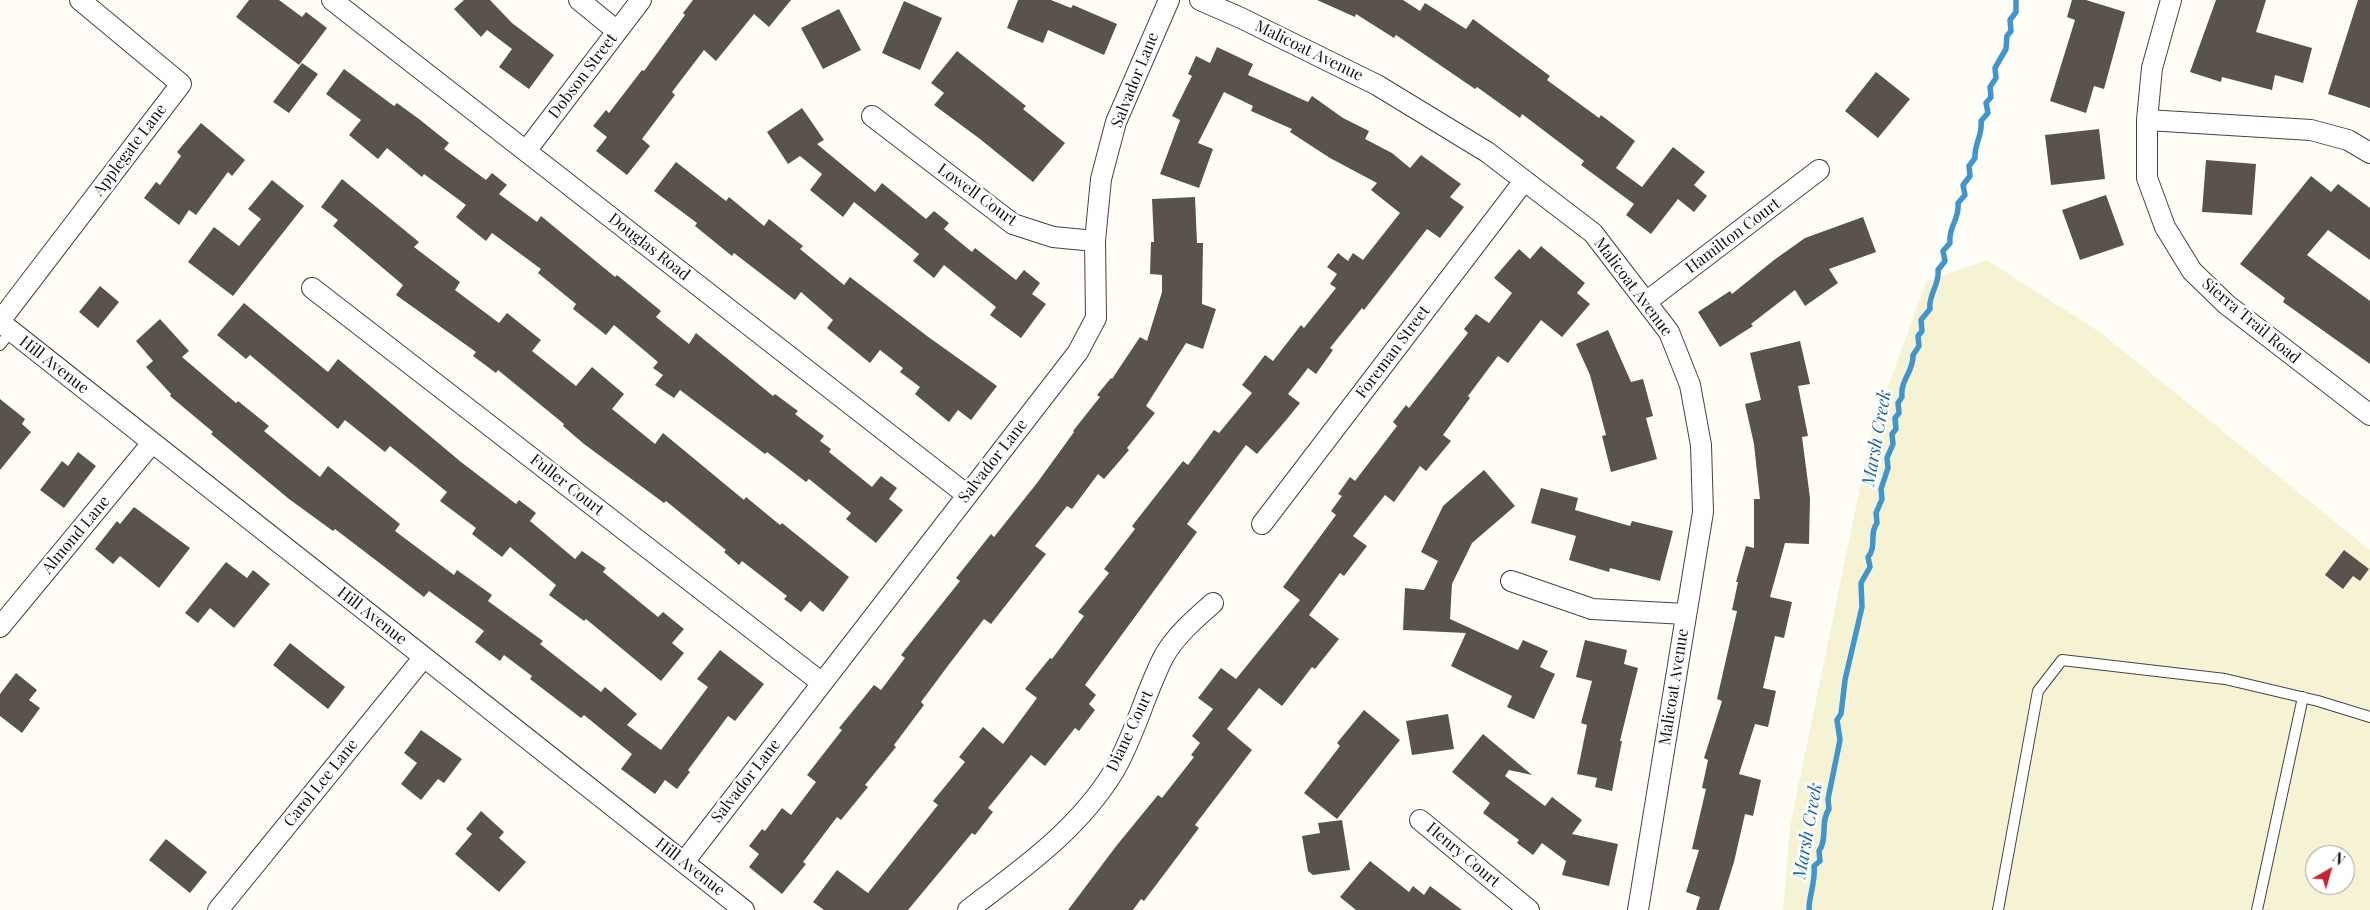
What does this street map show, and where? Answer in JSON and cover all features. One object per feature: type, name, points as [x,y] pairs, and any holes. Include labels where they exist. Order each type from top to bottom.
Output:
[{"type":"street","name":"Applegate Lane","points":[[3,330],[181,84],[80,0]]},
{"type":"street","name":"Douglas Road","points":[[332,0],[967,495]]},
{"type":"street","points":[[579,0],[617,31]]},
{"type":"street","name":"Dobson Street","points":[[526,151],[641,0]]},
{"type":"street","name":"Salvador Lane","points":[[684,862],[1078,352],[1096,318],[1096,241],[1101,179],[1116,122],[1169,0]]},
{"type":"street","name":"Malicoat Avenue","points":[[1200,0],[1241,18],[1377,85],[1487,152],[1593,233],[1670,332],[1690,385],[1701,445],[1704,512],[1638,910]]},
{"type":"street","name":"Sierra Trail Road","points":[[2171,0],[2152,68],[2147,120],[2147,178],[2165,227],[2192,271],[2226,304],[2370,415]]},
{"type":"street","name":"Lowell Court","points":[[872,116],[1013,224],[1053,237],[1096,241]]},
{"type":"street","points":[[2147,120],[2311,130],[2348,140],[2370,153]]},
{"type":"street","name":"Hamilton Court","points":[[1646,302],[1819,170]]},
{"type":"street","name":"Foreman Street","points":[[1262,524],[1524,180]]},
{"type":"street","name":"Fuller Court","points":[[312,288],[822,683]]},
{"type":"street","name":"Hill Avenue","points":[[3,330],[152,443],[744,910]]},
{"type":"street","name":"Almond Lane","points":[[0,627],[152,443]]},
{"type":"street","points":[[1511,581],[1592,609],[1686,614]]},
{"type":"street","name":"Diane Court","points":[[968,910],[1038,857],[1080,818],[1114,771],[1165,654],[1187,627],[1213,603]]},
{"type":"street","name":"Carol Lee Lane","points":[[218,910],[424,657]]},
{"type":"street","name":"Henry Court","points":[[1420,820],[1529,910]]},
{"type":"lane","points":[[1998,910],[2038,691],[2062,660],[2225,678],[2363,713],[2370,717]]},
{"type":"lane","points":[[2257,910],[2303,697]]},
{"type":"shaded area","points":[[1987,260],[2101,333],[2370,550],[2370,910],[1783,910],[1790,827],[1871,434],[1926,282]]},
{"type":"building","points":[[249,0],[279,0],[302,17],[306,12],[327,28],[299,65],[236,17]]},
{"type":"building","points":[[464,0],[490,0],[512,23],[554,55],[529,89],[499,67],[512,49],[487,30],[481,37],[454,9]]},
{"type":"building","points":[[693,0],[791,0],[769,27],[754,14],[716,61],[704,50],[672,92],[675,95],[642,139],[650,146],[627,175],[596,151],[607,137],[593,126],[606,110],[609,113],[642,70],[644,71],[685,15],[683,13]]},
{"type":"building","points":[[1018,0],[1051,0],[1071,8],[1073,5],[1117,24],[1104,55],[1048,30],[1043,43],[1007,28]]},
{"type":"building","points":[[1317,0],[1403,0],[1420,11],[1425,3],[1466,29],[1473,19],[1550,76],[1547,80],[1599,118],[1601,115],[1635,141],[1616,168],[1642,187],[1673,147],[1705,172],[1694,185],[1707,196],[1694,212],[1678,199],[1651,234],[1626,215],[1634,204],[1581,165],[1584,161],[1522,114],[1520,118],[1477,87],[1475,89],[1396,35],[1394,38],[1356,14],[1355,17]]},
{"type":"building","points":[[2072,0],[2086,0],[2125,12],[2104,89],[2094,86],[2086,113],[2050,101],[2075,20],[2067,17]]},
{"type":"building","points":[[2216,0],[2266,0],[2256,32],[2312,48],[2303,83],[2275,75],[2272,90],[2222,77],[2221,82],[2190,72]]},
{"type":"building","points":[[2358,0],[2370,0],[2370,108],[2328,94]]},
{"type":"building","points":[[904,1],[942,18],[920,70],[882,53]]},
{"type":"building","points":[[839,9],[861,50],[823,69],[801,28]]},
{"type":"building","points":[[1217,47],[1253,64],[1248,75],[1308,102],[1312,96],[1343,118],[1369,131],[1365,139],[1392,153],[1410,168],[1421,155],[1461,184],[1450,197],[1464,207],[1440,238],[1427,229],[1364,310],[1362,308],[1330,348],[1333,350],[1316,374],[1308,368],[1288,394],[1300,403],[1287,419],[1257,454],[1246,445],[1187,524],[1197,532],[1085,685],[1096,695],[1089,704],[1095,710],[1079,731],[1075,728],[1045,766],[1031,755],[988,808],[993,812],[975,835],[972,833],[908,910],[824,910],[813,902],[837,870],[868,893],[938,805],[933,801],[965,762],[959,757],[983,727],[1003,744],[1037,698],[1025,689],[1050,658],[1052,659],[1084,616],[1078,612],[1109,573],[1104,569],[1135,529],[1132,526],[1183,461],[1188,465],[1214,430],[1219,433],[1252,393],[1242,385],[1265,355],[1273,361],[1301,325],[1304,328],[1336,288],[1330,284],[1337,274],[1327,267],[1338,253],[1348,261],[1353,253],[1363,260],[1400,213],[1371,190],[1377,183],[1330,158],[1290,132],[1292,129],[1251,111],[1253,106],[1224,92],[1198,143],[1213,149],[1199,188],[1160,174],[1180,120],[1172,116],[1192,76],[1188,74],[1196,56],[1210,63]]},
{"type":"building","points":[[957,51],[1026,106],[1023,109],[1065,143],[1033,182],[934,105],[944,93],[931,83]]},
{"type":"building","points":[[302,63],[318,74],[289,113],[273,102]]},
{"type":"building","points":[[344,69],[394,106],[397,103],[419,119],[449,143],[444,149],[486,180],[492,173],[507,185],[499,194],[537,222],[541,216],[615,277],[617,275],[661,311],[656,317],[689,344],[696,333],[773,396],[775,394],[798,411],[795,414],[824,436],[820,441],[831,449],[829,452],[872,487],[881,476],[897,488],[889,499],[903,510],[876,543],[846,519],[851,513],[809,479],[806,482],[767,452],[765,454],[680,390],[674,398],[655,385],[663,375],[653,368],[658,362],[614,325],[606,335],[573,309],[576,304],[538,273],[541,269],[492,233],[486,241],[456,217],[466,205],[424,174],[422,177],[387,148],[378,159],[349,135],[361,120],[326,94]]},
{"type":"building","points":[[1876,72],[1910,99],[1878,138],[1845,111]]},
{"type":"building","points":[[802,108],[824,140],[817,144],[875,192],[882,183],[926,219],[934,211],[949,223],[944,229],[972,252],[975,248],[1016,280],[1024,270],[1040,283],[1032,294],[1046,304],[1021,338],[990,315],[996,307],[944,265],[934,278],[913,261],[919,254],[854,202],[843,217],[810,190],[822,174],[800,156],[788,164],[767,132]]},
{"type":"building","points":[[201,123],[245,160],[232,176],[228,172],[196,215],[189,210],[179,225],[144,198],[156,182],[160,185],[181,156],[177,152]]},
{"type":"building","points":[[2099,129],[2105,179],[2051,185],[2045,135]]},
{"type":"building","points":[[2206,160],[2256,164],[2252,215],[2202,212]]},
{"type":"building","points":[[676,162],[726,201],[729,197],[764,226],[769,219],[803,246],[800,249],[844,285],[850,277],[927,336],[997,386],[971,420],[958,410],[949,422],[915,394],[920,387],[900,372],[903,368],[880,350],[870,363],[827,328],[833,320],[801,292],[795,300],[734,253],[732,256],[695,226],[697,223],[654,191]]},
{"type":"building","points":[[2311,176],[2331,192],[2338,184],[2370,208],[2370,260],[2328,230],[2307,255],[2370,301],[2370,364],[2283,302],[2285,298],[2240,264]]},
{"type":"building","points":[[342,179],[419,242],[414,247],[460,282],[455,290],[499,323],[507,313],[541,340],[532,351],[576,386],[592,367],[624,394],[612,409],[655,444],[663,433],[744,500],[746,497],[780,525],[782,523],[849,577],[823,612],[810,601],[801,612],[784,599],[787,596],[742,561],[739,565],[724,552],[726,550],[666,501],[664,503],[584,444],[563,426],[564,424],[498,370],[496,373],[473,356],[476,352],[396,295],[403,285],[333,226],[338,220],[321,207]]},
{"type":"building","points":[[272,180],[304,206],[233,296],[188,262],[214,227],[239,246],[261,219],[248,209]]},
{"type":"building","points":[[2106,195],[2124,245],[2080,260],[2062,210]]},
{"type":"building","points":[[1195,197],[1197,243],[1203,243],[1202,304],[1216,309],[1203,349],[1186,343],[1146,406],[1155,413],[1127,448],[1129,450],[1104,479],[1098,474],[1072,509],[1067,506],[1035,546],[1046,554],[991,624],[984,619],[921,702],[924,705],[894,745],[896,747],[865,785],[868,787],[841,820],[837,817],[803,862],[806,864],[782,894],[749,867],[759,854],[749,846],[762,829],[765,831],[782,808],[791,815],[816,782],[807,775],[842,730],[839,728],[874,685],[881,690],[905,658],[901,655],[960,581],[956,578],[991,534],[994,537],[1037,483],[1073,431],[1100,397],[1097,395],[1112,379],[1140,337],[1147,341],[1162,292],[1162,275],[1150,274],[1151,242],[1154,242],[1152,199]]},
{"type":"building","points":[[1863,217],[1876,252],[1829,269],[1838,283],[1805,306],[1795,290],[1751,324],[1753,326],[1720,347],[1698,312],[1730,291],[1732,294],[1805,238]]},
{"type":"building","points":[[1541,246],[1585,283],[1577,293],[1590,304],[1562,337],[1541,320],[1508,363],[1498,356],[1468,396],[1470,398],[1443,435],[1451,441],[1426,471],[1420,466],[1394,502],[1385,495],[1353,536],[1367,546],[1344,576],[1340,573],[1309,615],[1339,639],[1315,669],[1312,667],[1282,706],[1259,688],[1227,729],[1252,750],[1195,825],[1199,828],[1144,901],[1141,899],[1133,910],[1068,910],[1158,795],[1162,798],[1194,757],[1191,755],[1200,743],[1192,736],[1213,709],[1198,698],[1221,668],[1236,679],[1300,600],[1283,587],[1336,515],[1331,511],[1342,496],[1338,494],[1350,477],[1355,481],[1397,426],[1393,422],[1406,405],[1409,408],[1468,333],[1464,329],[1476,314],[1489,323],[1512,293],[1494,278],[1519,249],[1530,259]]},
{"type":"building","points":[[100,286],[119,302],[98,328],[79,312]]},
{"type":"building","points":[[244,303],[328,372],[338,359],[461,462],[516,504],[519,500],[536,513],[530,521],[575,559],[582,551],[606,568],[603,572],[658,617],[663,612],[684,629],[672,643],[684,653],[661,681],[586,619],[584,621],[549,595],[556,585],[510,547],[502,557],[472,534],[476,528],[440,501],[447,492],[390,446],[385,452],[345,420],[338,429],[250,355],[246,359],[217,335]]},
{"type":"building","points":[[160,319],[189,351],[182,357],[236,403],[238,401],[269,426],[264,431],[320,477],[328,466],[400,524],[395,531],[454,575],[457,570],[492,595],[488,601],[543,641],[540,644],[601,692],[605,687],[637,714],[627,725],[661,750],[708,687],[697,679],[720,650],[764,684],[735,721],[728,716],[688,770],[690,772],[677,789],[665,780],[655,794],[621,769],[632,754],[584,715],[581,718],[530,679],[532,676],[504,655],[500,661],[475,642],[484,631],[429,591],[424,597],[335,529],[333,531],[289,499],[211,434],[213,432],[170,396],[171,394],[146,367],[153,361],[136,341]]},
{"type":"building","points":[[1608,330],[1631,382],[1643,379],[1653,416],[1646,418],[1657,459],[1611,472],[1602,436],[1606,435],[1590,375],[1576,344]]},
{"type":"building","points":[[1800,341],[1810,384],[1798,386],[1808,436],[1802,437],[1810,498],[1809,544],[1785,543],[1770,597],[1792,602],[1784,638],[1775,636],[1763,688],[1776,691],[1768,727],[1755,724],[1739,774],[1761,780],[1753,816],[1745,814],[1734,862],[1719,910],[1696,910],[1700,897],[1686,892],[1699,850],[1692,849],[1706,789],[1702,788],[1708,760],[1704,758],[1722,701],[1717,699],[1737,611],[1732,610],[1738,582],[1736,582],[1746,546],[1754,548],[1754,499],[1760,499],[1754,444],[1745,404],[1761,400],[1750,353]]},
{"type":"building","points":[[0,399],[25,419],[22,424],[31,432],[0,470]]},
{"type":"building","points":[[78,452],[96,466],[64,508],[40,490],[62,461],[68,466]]},
{"type":"building","points":[[1484,470],[1515,506],[1472,543],[1452,584],[1450,619],[1518,650],[1523,640],[1548,651],[1540,667],[1555,674],[1534,719],[1507,707],[1512,696],[1451,666],[1466,633],[1403,630],[1405,588],[1424,590],[1438,561],[1421,552],[1443,506]]},
{"type":"building","points":[[1541,488],[1578,498],[1575,510],[1630,526],[1632,521],[1673,531],[1660,581],[1610,568],[1609,572],[1569,560],[1576,536],[1531,523]]},
{"type":"building","points":[[134,507],[190,548],[159,588],[120,556],[113,564],[95,549],[117,521],[120,524]]},
{"type":"building","points":[[2344,550],[2369,569],[2360,581],[2353,576],[2343,589],[2325,575]]},
{"type":"building","points":[[226,562],[247,578],[253,570],[270,584],[234,628],[210,608],[198,623],[185,613]]},
{"type":"building","points":[[1585,640],[1627,650],[1624,664],[1638,668],[1620,741],[1622,741],[1612,791],[1595,787],[1597,778],[1577,774],[1587,725],[1581,723],[1592,681],[1576,677]]},
{"type":"building","points":[[290,643],[345,687],[328,709],[273,665]]},
{"type":"building","points":[[16,673],[37,690],[29,700],[40,708],[22,733],[0,716],[0,694]]},
{"type":"building","points":[[1364,710],[1400,740],[1337,819],[1304,793],[1340,746],[1337,743]]},
{"type":"building","points":[[1448,714],[1454,749],[1412,755],[1406,721]]},
{"type":"building","points":[[421,730],[462,759],[444,783],[438,779],[421,800],[401,784],[417,763],[404,753]]},
{"type":"building","points":[[1483,734],[1532,775],[1509,770],[1505,776],[1545,806],[1552,797],[1582,820],[1572,834],[1618,844],[1609,886],[1562,875],[1566,861],[1542,843],[1533,855],[1517,843],[1519,840],[1483,813],[1490,803],[1452,772]]},
{"type":"building","points":[[481,811],[504,832],[499,838],[526,862],[499,892],[455,854],[472,834],[466,829]]},
{"type":"building","points":[[1342,820],[1350,870],[1313,875],[1308,871],[1302,836],[1320,833],[1318,823]]},
{"type":"building","points":[[166,839],[207,872],[190,893],[149,860]]},
{"type":"building","points":[[1370,861],[1409,892],[1413,886],[1424,895],[1430,886],[1462,910],[1356,910],[1340,897]]},
{"type":"waterway","name":"Marsh Creek","points":[[1809,910],[1814,866],[1820,861],[1819,851],[1823,841],[1825,819],[1829,809],[1828,799],[1840,740],[1837,720],[1841,714],[1845,680],[1862,607],[1861,583],[1870,567],[1868,557],[1871,553],[1873,531],[1877,523],[1876,513],[1882,499],[1881,489],[1888,468],[1887,458],[1893,444],[1892,434],[1896,429],[1895,418],[1899,413],[1898,403],[1902,397],[1903,386],[1913,361],[1913,355],[1919,346],[1918,336],[1922,331],[1921,320],[1930,309],[1938,270],[1945,261],[1943,251],[1950,243],[1958,203],[1965,195],[1963,185],[1970,176],[1969,166],[1975,158],[1981,131],[1981,121],[1988,113],[1986,103],[1991,97],[1990,87],[1996,78],[1995,68],[2006,49],[2007,36],[2011,31],[2010,20],[2016,12],[2016,0]]}]
